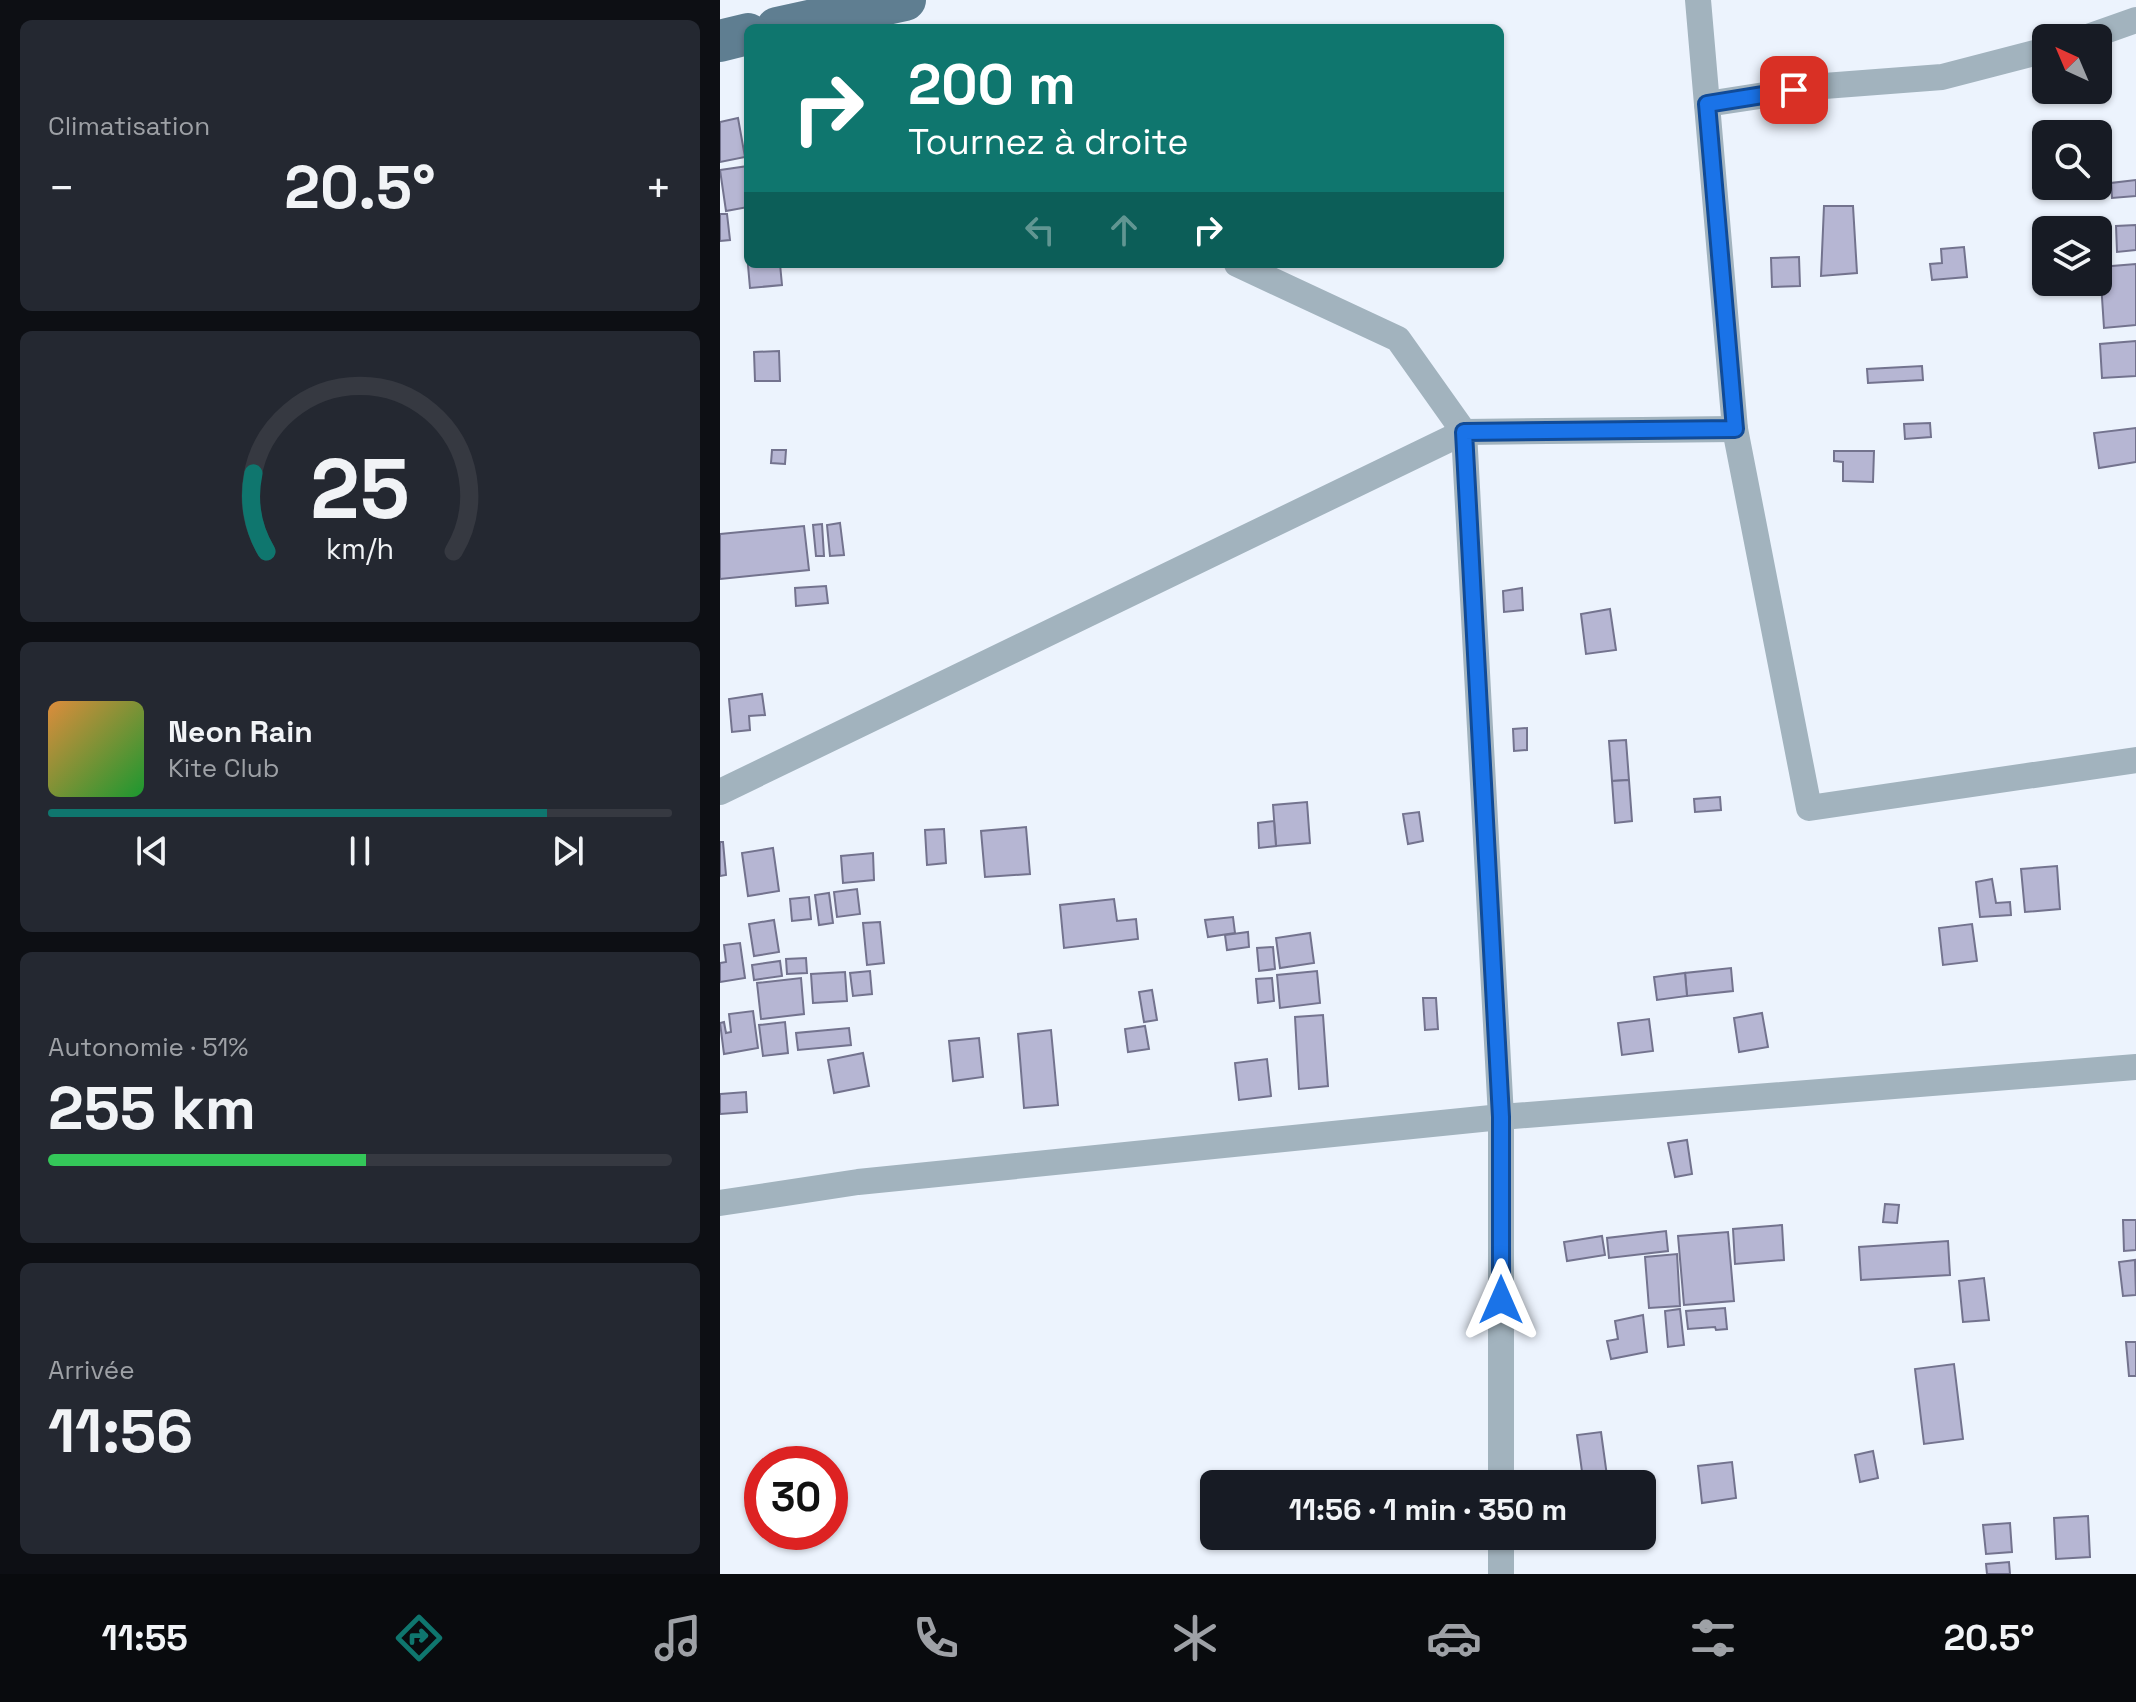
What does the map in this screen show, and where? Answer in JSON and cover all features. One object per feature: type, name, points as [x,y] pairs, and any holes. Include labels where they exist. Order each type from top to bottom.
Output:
[{"type":"main road","points":[[797,24],[905,0]]},
{"type":"street","points":[[1698,0],[1735,429],[1809,808],[2136,760]]},
{"type":"street","points":[[2112,28],[2136,20]]},
{"type":"street","points":[[1707,104],[1824,86],[1942,77],[2032,54]]},
{"type":"street","points":[[1246,268],[1398,339],[1464,432],[1501,1117],[1501,1470]]},
{"type":"street","points":[[720,792],[1464,432],[1735,429]]},
{"type":"street","points":[[720,1203],[858,1182],[1501,1117],[2136,1067]]},
{"type":"street","points":[[1501,1550],[1501,1574]]},
{"type":"building","points":[[738,118],[744,157],[720,162],[720,122]]},
{"type":"building","points":[[744,167],[744,208],[726,211],[720,170]]},
{"type":"building","points":[[2136,180],[2136,196],[2112,198],[2112,183]]},
{"type":"building","points":[[1824,206],[1853,206],[1857,273],[1821,276]]},
{"type":"building","points":[[720,214],[727,214],[730,240],[720,241]]},
{"type":"building","points":[[2136,225],[2136,250],[2117,252],[2116,226]]},
{"type":"building","points":[[1964,247],[1967,277],[1932,280],[1930,264],[1942,263],[1941,249]]},
{"type":"building","points":[[1799,257],[1800,286],[1772,287],[1771,258]]},
{"type":"building","points":[[2136,264],[2136,325],[2104,328],[2102,296],[2112,296],[2112,266]]},
{"type":"building","points":[[748,268],[780,268],[782,285],[750,288]]},
{"type":"building","points":[[2136,341],[2136,376],[2102,378],[2100,344]]},
{"type":"building","points":[[779,351],[780,381],[755,381],[754,352]]},
{"type":"building","points":[[1922,366],[1923,380],[1868,383],[1867,369]]},
{"type":"building","points":[[1930,423],[1931,437],[1905,439],[1904,424]]},
{"type":"building","points":[[2136,428],[2136,462],[2099,468],[2094,433]]},
{"type":"building","points":[[772,450],[786,450],[785,464],[771,463]]},
{"type":"building","points":[[1834,451],[1874,451],[1873,482],[1843,481],[1843,462],[1834,461]]},
{"type":"building","points":[[840,523],[844,555],[830,556],[827,525]]},
{"type":"building","points":[[822,524],[824,556],[816,556],[813,525]]},
{"type":"building","points":[[804,526],[809,570],[720,579],[720,534]]},
{"type":"building","points":[[826,586],[828,603],[796,606],[795,588]]},
{"type":"building","points":[[1522,588],[1523,610],[1504,612],[1503,591]]},
{"type":"building","points":[[1610,609],[1616,650],[1586,654],[1581,614]]},
{"type":"building","points":[[762,694],[765,715],[749,716],[750,730],[732,732],[729,699]]},
{"type":"building","points":[[1527,728],[1527,750],[1514,751],[1513,729]]},
{"type":"building","points":[[1626,740],[1629,780],[1612,781],[1609,741]]},
{"type":"building","points":[[1629,780],[1632,821],[1615,823],[1612,781]]},
{"type":"building","points":[[1720,797],[1721,810],[1695,812],[1694,799]]},
{"type":"building","points":[[1307,802],[1310,843],[1276,846],[1273,805]]},
{"type":"building","points":[[1419,812],[1423,841],[1408,844],[1403,814]]},
{"type":"building","points":[[1274,821],[1276,846],[1259,848],[1258,823]]},
{"type":"building","points":[[1026,827],[1030,874],[985,877],[981,831]]},
{"type":"building","points":[[944,829],[946,863],[927,865],[925,830]]},
{"type":"building","points":[[720,842],[723,842],[726,875],[720,876]]},
{"type":"building","points":[[773,848],[779,891],[748,896],[742,853]]},
{"type":"building","points":[[873,853],[874,880],[843,883],[841,856]]},
{"type":"building","points":[[2057,866],[2060,909],[2025,912],[2021,869]]},
{"type":"building","points":[[1992,879],[1996,903],[2010,902],[2011,915],[1980,917],[1976,882]]},
{"type":"building","points":[[857,889],[860,914],[837,917],[834,892]]},
{"type":"building","points":[[829,893],[833,923],[819,925],[815,895]]},
{"type":"building","points":[[809,897],[811,919],[792,921],[790,899]]},
{"type":"building","points":[[1114,899],[1117,921],[1136,919],[1138,939],[1064,948],[1060,905]]},
{"type":"building","points":[[1233,917],[1235,933],[1208,937],[1205,920]]},
{"type":"building","points":[[774,920],[779,952],[754,956],[749,924]]},
{"type":"building","points":[[880,922],[884,963],[867,965],[863,923]]},
{"type":"building","points":[[1972,924],[1977,961],[1943,965],[1939,928]]},
{"type":"building","points":[[1248,932],[1249,947],[1227,950],[1225,935]]},
{"type":"building","points":[[1310,933],[1314,963],[1280,968],[1276,938]]},
{"type":"building","points":[[740,943],[745,978],[720,982],[720,963],[726,962],[724,945]]},
{"type":"building","points":[[1273,947],[1275,969],[1259,971],[1257,948]]},
{"type":"building","points":[[806,958],[807,973],[787,974],[786,959]]},
{"type":"building","points":[[780,961],[782,976],[754,980],[752,965]]},
{"type":"building","points":[[1731,968],[1733,991],[1687,996],[1685,973]]},
{"type":"building","points":[[870,971],[872,994],[853,996],[850,973]]},
{"type":"building","points":[[1317,971],[1320,1003],[1280,1008],[1277,975]]},
{"type":"building","points":[[845,972],[847,1001],[813,1003],[811,974]]},
{"type":"building","points":[[1685,973],[1687,996],[1657,1000],[1654,977]]},
{"type":"building","points":[[801,978],[804,1014],[761,1019],[757,983]]},
{"type":"building","points":[[1272,978],[1274,1001],[1258,1003],[1256,979]]},
{"type":"building","points":[[1152,990],[1157,1020],[1144,1022],[1139,992]]},
{"type":"building","points":[[1423,998],[1436,998],[1438,1029],[1425,1030]]},
{"type":"building","points":[[753,1011],[758,1048],[724,1054],[720,1023],[724,1022],[726,1033],[731,1032],[729,1014]]},
{"type":"building","points":[[1762,1013],[1768,1047],[1739,1052],[1734,1018]]},
{"type":"building","points":[[1323,1015],[1328,1086],[1299,1089],[1295,1017]]},
{"type":"building","points":[[1649,1019],[1653,1051],[1622,1055],[1618,1023]]},
{"type":"building","points":[[785,1022],[788,1053],[763,1056],[759,1025]]},
{"type":"building","points":[[1145,1026],[1149,1049],[1128,1052],[1125,1029]]},
{"type":"building","points":[[849,1028],[851,1045],[798,1050],[796,1033]]},
{"type":"building","points":[[1051,1030],[1058,1105],[1024,1108],[1018,1034]]},
{"type":"building","points":[[979,1038],[983,1077],[953,1081],[949,1041]]},
{"type":"building","points":[[863,1053],[869,1086],[834,1093],[828,1060]]},
{"type":"building","points":[[1267,1059],[1271,1096],[1239,1100],[1235,1063]]},
{"type":"building","points":[[746,1092],[747,1112],[720,1114],[720,1094]]},
{"type":"building","points":[[1687,1140],[1692,1174],[1675,1177],[1668,1143]]},
{"type":"building","points":[[1885,1204],[1899,1205],[1897,1223],[1883,1222]]},
{"type":"building","points":[[2123,1220],[2136,1220],[2136,1250],[2124,1251]]},
{"type":"building","points":[[1782,1225],[1784,1260],[1735,1264],[1733,1229]]},
{"type":"building","points":[[1666,1231],[1668,1251],[1609,1258],[1607,1238]]},
{"type":"building","points":[[1728,1232],[1734,1301],[1684,1305],[1678,1236]]},
{"type":"building","points":[[1602,1236],[1605,1255],[1567,1261],[1564,1242]]},
{"type":"building","points":[[1948,1241],[1950,1275],[1861,1280],[1859,1247]]},
{"type":"building","points":[[1677,1254],[1680,1306],[1649,1308],[1645,1257]]},
{"type":"building","points":[[2135,1260],[2136,1295],[2123,1296],[2119,1262]]},
{"type":"building","points":[[1984,1278],[1989,1320],[1963,1322],[1959,1281]]},
{"type":"building","points":[[1725,1308],[1727,1329],[1688,1329],[1686,1311]]},
{"type":"building","points":[[1680,1309],[1684,1345],[1668,1347],[1665,1311]]},
{"type":"building","points":[[1643,1315],[1647,1352],[1611,1359],[1607,1341],[1618,1339],[1615,1321]]},
{"type":"building","points":[[2126,1342],[2136,1342],[2136,1376],[2129,1376]]},
{"type":"building","points":[[1954,1364],[1963,1439],[1924,1444],[1915,1369]]},
{"type":"building","points":[[1601,1432],[1606,1470],[1582,1470],[1577,1435]]},
{"type":"building","points":[[1873,1451],[1878,1478],[1860,1482],[1855,1455]]},
{"type":"building","points":[[1732,1462],[1736,1498],[1702,1503],[1698,1466]]},
{"type":"building","points":[[2088,1516],[2090,1557],[2056,1559],[2054,1518]]},
{"type":"building","points":[[2010,1523],[2012,1552],[1986,1554],[1983,1525]]},
{"type":"building","points":[[2009,1562],[2010,1574],[1987,1574],[1986,1564]]},
{"type":"route","points":[[1501,1300],[1501,1117],[1464,432],[1735,429],[1707,104],[1794,90]]}]
